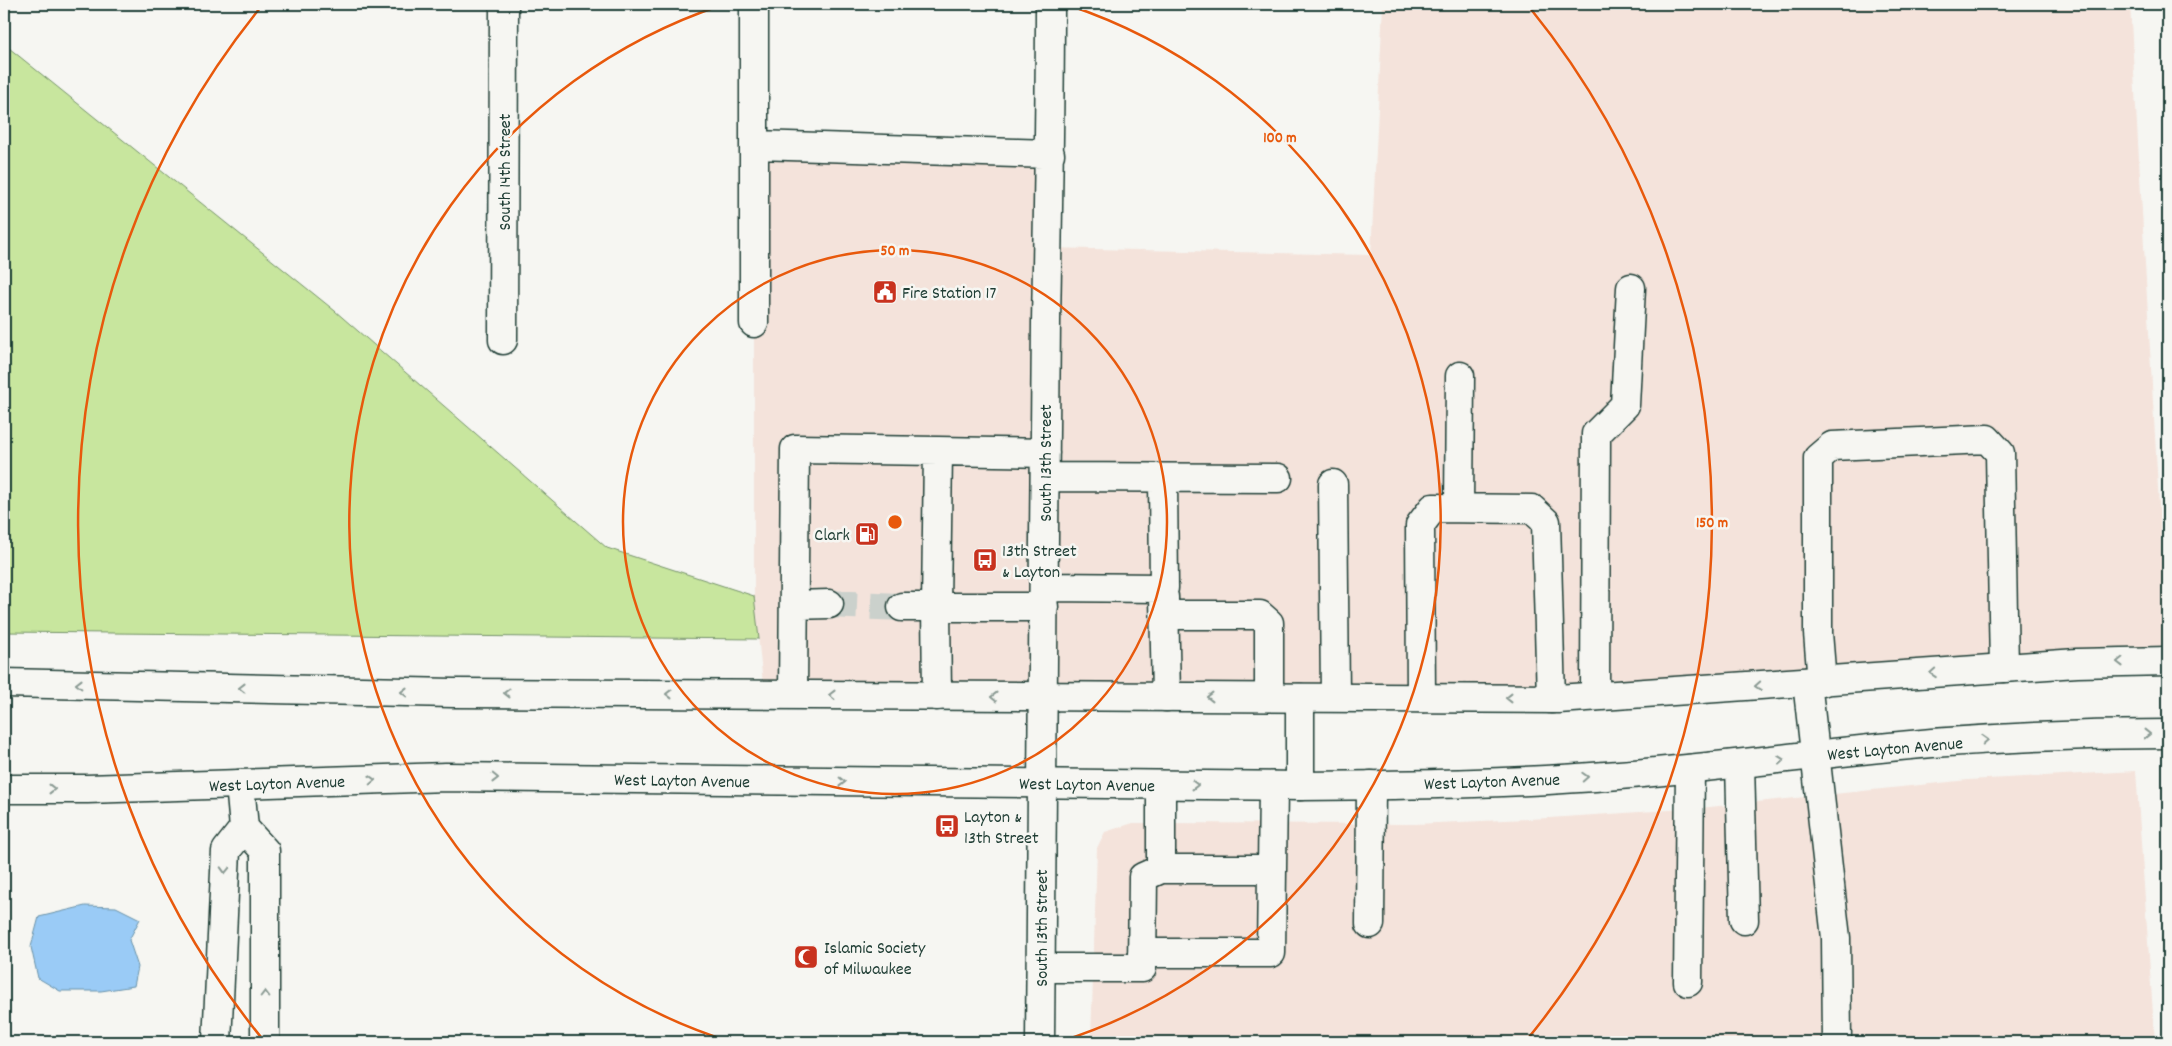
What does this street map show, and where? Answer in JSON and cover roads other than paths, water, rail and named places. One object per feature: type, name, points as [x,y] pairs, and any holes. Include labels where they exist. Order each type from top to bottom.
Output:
[{"type":"main road","name":"South 14th Street","points":[[504,4],[504,340]]},
{"type":"main road","points":[[754,4],[754,323]]},
{"type":"main road","name":"South 13th Street","points":[[1040,1042],[1050,4]]},
{"type":"main road","points":[[754,145],[1050,154]]},
{"type":"main road","points":[[1594,696],[1596,434],[1625,405],[1630,288]]},
{"type":"main road","points":[[1459,508],[1460,376]]},
{"type":"main road","points":[[1837,1042],[1836,938],[1815,756],[1814,682],[1818,633],[1818,458],[1832,446],[1987,439],[2000,454],[2004,668]]},
{"type":"main road","points":[[793,694],[795,449],[938,451],[1163,478],[1278,478]]},
{"type":"main road","points":[[937,696],[938,451]]},
{"type":"main road","points":[[1163,478],[1166,697]]},
{"type":"main road","points":[[1333,484],[1335,697]]},
{"type":"main road","points":[[1421,698],[1420,525],[1433,508],[1532,508],[1546,522],[1551,699]]},
{"type":"main road","points":[[902,607],[936,607],[1164,588]]},
{"type":"main road","points":[[794,605],[829,604]]},
{"type":"main road","points":[[1165,615],[1260,615],[1269,623],[1269,697]]},
{"type":"main road","points":[[4,683],[453,693],[1551,699],[2077,663],[2168,661]]},
{"type":"main road","points":[[1300,698],[1300,786]]},
{"type":"main road","name":"West Layton Avenue","points":[[4,789],[87,789],[446,777],[1041,784],[1371,785],[1519,781],[1690,769],[1932,743],[2086,735],[2168,734]]},
{"type":"main road","points":[[1740,764],[1744,920]]},
{"type":"main road","points":[[1688,982],[1690,769]]},
{"type":"main road","points":[[240,784],[244,828],[265,850],[265,1042]]},
{"type":"main road","points":[[1161,869],[1162,785]]},
{"type":"main road","points":[[1370,924],[1371,785]]},
{"type":"main road","points":[[1142,953],[1271,954],[1273,786]]},
{"type":"main road","points":[[217,1042],[226,851],[244,828]]},
{"type":"main road","points":[[1040,968],[1142,968],[1143,877],[1161,869],[1272,869]]},
{"type":"water","points":[[85,906],[116,907],[140,919],[129,940],[138,967],[134,986],[101,991],[60,991],[38,978],[31,947],[39,917]]},
{"type":"tunnel","points":[[829,604],[902,607]]},
{"type":"place","name":"Fire Station 17","points":[[885,292]]},
{"type":"place","name":"Clark","points":[[867,534]]},
{"type":"place","name":"13th Street & Layton","points":[[985,560]]},
{"type":"place","name":"Layton & 13th Street","points":[[947,826]]},
{"type":"place","name":"Islamic Society of Milwaukee","points":[[806,957]]}]
